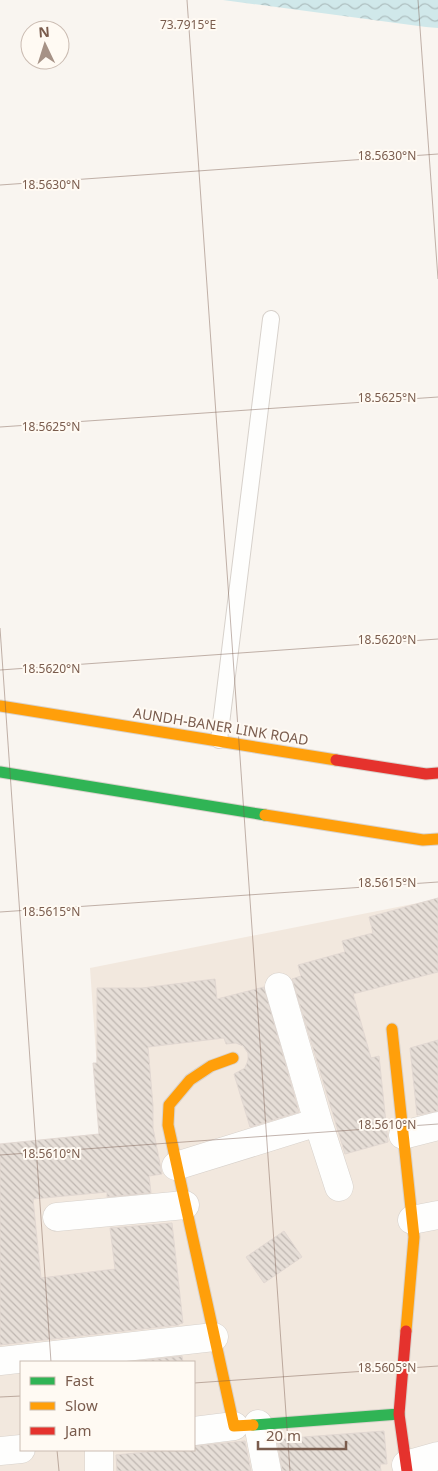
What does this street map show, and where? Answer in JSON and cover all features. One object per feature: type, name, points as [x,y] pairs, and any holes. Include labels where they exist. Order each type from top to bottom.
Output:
[{"type":"street","name":"AUNDH-BANER LINK ROAD","points":[[0,706],[426,774],[438,773]]},
{"type":"street","points":[[0,772],[423,840],[438,839]]},
{"type":"street","points":[[278,987],[339,1187]]},
{"type":"street","points":[[392,1029],[403,1135],[425,1218],[414,1237],[399,1414],[407,1468],[438,1456]]},
{"type":"street","points":[[233,1058],[210,1066],[190,1080],[169,1104],[168,1125],[214,1337],[246,1425],[267,1471]]},
{"type":"street","points":[[176,1166],[318,1122]]},
{"type":"street","points":[[403,1135],[438,1126]]},
{"type":"street","points":[[57,1217],[185,1205]]},
{"type":"street","points":[[0,1361],[214,1337]]},
{"type":"street","points":[[195,1431],[246,1425],[399,1414]]},
{"type":"street","points":[[0,1450],[20,1449]]},
{"type":"street","points":[[99,1451],[100,1471]]},
{"type":"lane","points":[[219,740],[271,319]]},
{"type":"shaded area","points":[[438,899],[438,1444],[418,1471],[0,1471],[0,1156],[102,1140],[90,968]]},
{"type":"water","points":[[223,0],[438,0],[438,28],[426,27]]},
{"type":"building","points":[[438,898],[438,972],[353,994],[371,1058],[379,1056],[388,1142],[345,1154],[292,979],[301,976],[298,965],[345,952],[342,941],[373,933],[369,917]]},
{"type":"building","points":[[215,979],[217,999],[264,987],[299,1112],[250,1127],[234,1074],[245,1068],[248,1060],[248,1053],[243,1046],[236,1043],[226,1044],[224,1038],[148,1047],[153,1128],[162,1174],[149,1176],[151,1193],[107,1197],[107,1192],[33,1199],[41,1278],[115,1269],[110,1228],[172,1223],[183,1323],[179,1325],[0,1345],[0,1144],[99,1134],[93,1063],[97,1063],[97,988],[142,988]]},
{"type":"building","points":[[438,1040],[438,1111],[417,1115],[410,1048]]},
{"type":"building","points":[[284,1231],[302,1257],[264,1283],[246,1257]]},
{"type":"building","points":[[182,1356],[183,1361],[138,1361]]},
{"type":"building","points":[[384,1431],[387,1464],[380,1464],[381,1471],[282,1471],[277,1439]]},
{"type":"building","points":[[245,1441],[251,1471],[117,1471],[116,1455],[155,1451],[195,1451],[195,1446]]},
{"type":"traffic: fast","points":[[0,772],[265,815]]},
{"type":"traffic: fast","points":[[253,1425],[399,1414]]},
{"type":"traffic: slow","points":[[0,706],[336,760]]},
{"type":"traffic: slow","points":[[265,815],[423,840],[438,839]]},
{"type":"traffic: slow","points":[[392,1029],[414,1237],[406,1331]]},
{"type":"traffic: slow","points":[[233,1058],[211,1066],[190,1080],[169,1105],[168,1125],[234,1426],[253,1425]]},
{"type":"traffic: jam","points":[[336,760],[426,774],[438,773]]},
{"type":"traffic: jam","points":[[406,1331],[399,1414],[407,1471]]}]
